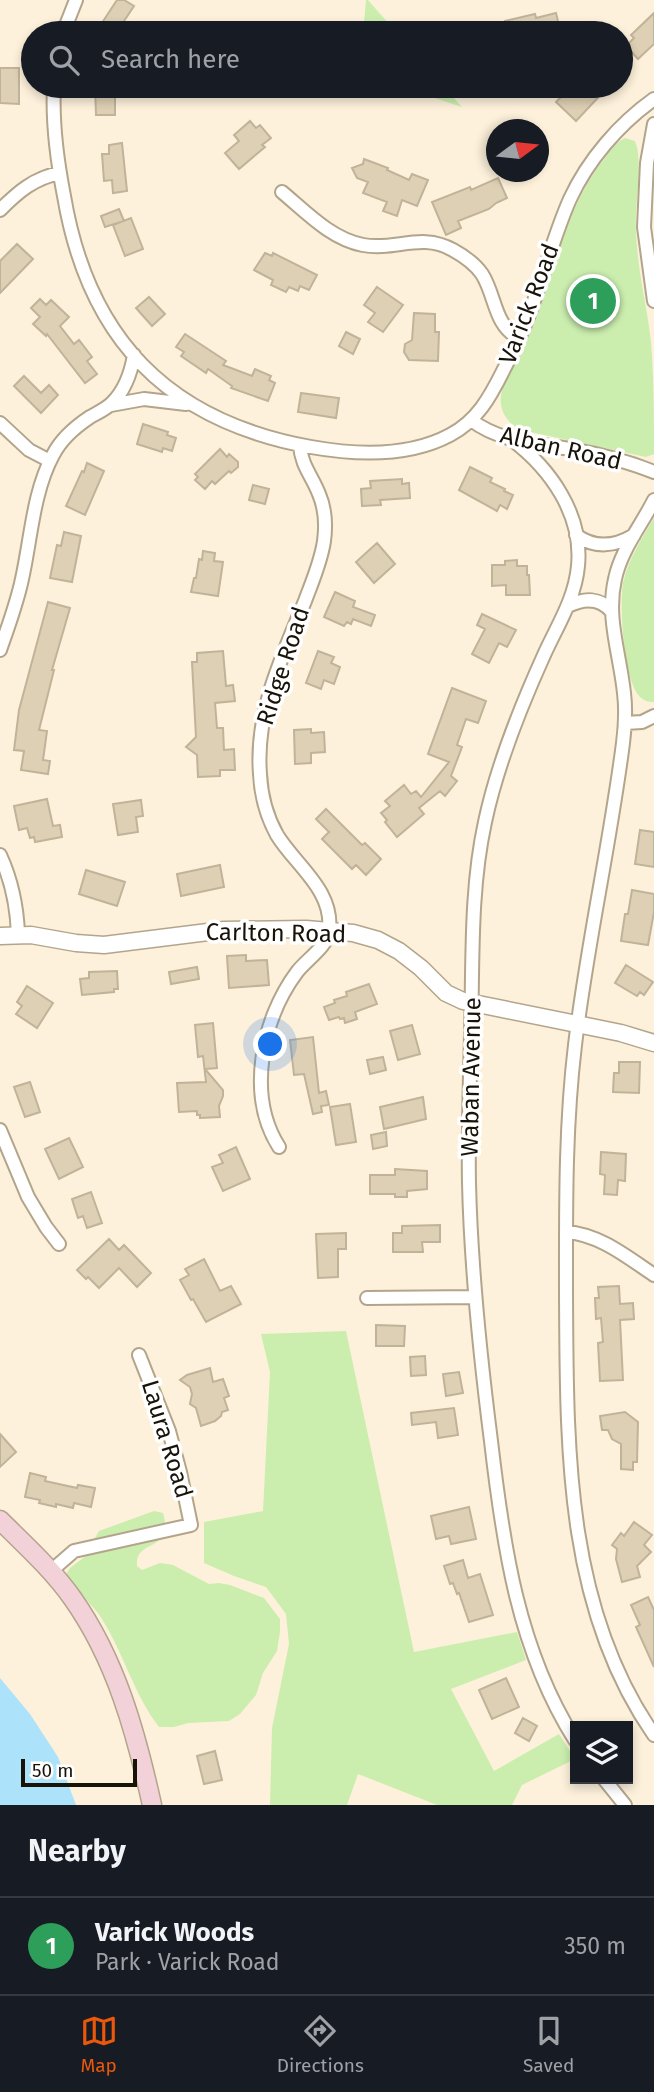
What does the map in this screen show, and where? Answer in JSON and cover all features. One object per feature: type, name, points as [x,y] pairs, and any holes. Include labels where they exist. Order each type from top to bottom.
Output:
[{"type":"main road","points":[[0,1520],[51,1571],[83,1614],[109,1664],[132,1724],[152,1805]]},
{"type":"street","points":[[68,21],[76,0]]},
{"type":"street","name":"Varick Road","points":[[54,98],[60,173],[71,232],[86,281],[109,323],[134,355],[153,376],[195,406],[248,431],[300,445],[359,452],[397,450],[442,440],[471,421],[487,401],[519,338],[556,234],[579,182],[609,141],[654,99]]},
{"type":"street","points":[[654,124],[648,155],[644,227],[654,301]]},
{"type":"street","points":[[0,210],[22,189],[41,178],[60,173]]},
{"type":"street","points":[[282,192],[326,228],[354,242],[373,246],[426,241],[453,250],[479,269],[503,325],[519,338]]},
{"type":"street","points":[[111,405],[127,380],[134,355]]},
{"type":"street","points":[[0,650],[6,613],[22,581],[37,504],[50,461],[68,434],[111,405],[133,400],[158,399],[195,406]]},
{"type":"street","name":"Alban Road","points":[[471,421],[488,432],[511,439],[587,453],[654,472]]},
{"type":"street","points":[[0,423],[29,450],[50,461]]},
{"type":"street","name":"Waban Avenue","points":[[511,439],[537,461],[559,490],[570,513],[576,535],[578,566],[568,606],[544,655],[500,766],[486,817],[476,888],[469,1170],[480,1361],[509,1571],[533,1653],[553,1701],[570,1731]]},
{"type":"street","name":"Ridge Road","points":[[300,445],[302,461],[323,503],[324,539],[316,572],[267,699],[261,731],[259,768],[264,802],[272,824],[283,844],[322,894],[328,911],[329,930]]},
{"type":"street","points":[[654,500],[625,552],[617,573],[612,612],[624,692],[625,723],[578,1024],[568,1130],[566,1231],[569,1442],[582,1562],[607,1645],[632,1699],[654,1735]]},
{"type":"street","points":[[576,535],[591,543],[606,545],[621,542],[635,534]]},
{"type":"street","points":[[568,606],[583,600],[594,600],[604,604],[612,612]]},
{"type":"street","points":[[625,723],[642,722],[654,716]]},
{"type":"street","points":[[0,855],[11,881],[18,934]]},
{"type":"street","points":[[279,1147],[272,1135],[262,1092],[261,1067],[266,1037],[287,986],[301,966],[326,942],[329,930]]},
{"type":"street","name":"Carlton Road","points":[[0,936],[18,934],[104,945],[208,931],[329,930],[365,936],[387,945],[421,968],[446,993],[472,1004],[636,1036],[654,1043]]},
{"type":"street","points":[[0,1130],[28,1197],[59,1244]]},
{"type":"street","points":[[566,1231],[595,1238],[654,1275]]},
{"type":"street","points":[[367,1298],[475,1297]]},
{"type":"street","name":"Laura Road","points":[[51,1571],[74,1551],[191,1525],[169,1432],[139,1355]]},
{"type":"street","points":[[608,1784],[625,1805]]},
{"type":"green space","points":[[368,0],[386,21],[364,21]]},
{"type":"green space","points":[[435,98],[454,98],[462,107]]},
{"type":"green space","points":[[625,138],[635,141],[638,150],[637,245],[652,356],[654,454],[646,457],[521,430],[505,416],[501,407],[506,380],[534,323],[581,195],[612,149]]},
{"type":"green space","points":[[654,518],[654,702],[639,696],[634,687],[626,659],[622,608],[623,583],[628,566]]},
{"type":"green space","points":[[346,1331],[414,1652],[517,1632],[526,1660],[451,1689],[494,1771],[559,1734],[570,1751],[570,1761],[522,1785],[512,1805],[437,1805],[358,1774],[347,1805],[270,1805],[272,1728],[289,1644],[286,1614],[266,1587],[204,1563],[204,1522],[263,1511],[270,1372],[261,1334]]},
{"type":"green space","points":[[154,1511],[163,1513],[164,1534],[141,1552],[137,1566],[142,1570],[160,1563],[173,1565],[209,1584],[230,1585],[264,1598],[280,1619],[277,1651],[263,1673],[256,1695],[240,1714],[229,1721],[159,1727],[142,1701],[100,1616],[66,1574],[91,1552],[99,1531]]},
{"type":"water","points":[[0,1678],[30,1714],[58,1757],[76,1805],[0,1805]]},
{"type":"building","points":[[117,0],[124,0],[134,6],[124,21],[103,21]]},
{"type":"building","points":[[556,13],[558,21],[505,21],[535,14],[536,18]]},
{"type":"building","points":[[654,13],[654,44],[638,59],[633,54],[633,33]]},
{"type":"building","points":[[0,68],[19,68],[19,104],[0,103]]},
{"type":"building","points":[[95,98],[115,98],[115,115],[96,115]]},
{"type":"building","points":[[560,98],[598,98],[576,121],[556,102]]},
{"type":"building","points":[[250,121],[256,128],[260,125],[271,138],[262,145],[265,147],[239,169],[225,153],[239,141],[234,135]]},
{"type":"building","points":[[122,143],[127,191],[113,193],[112,180],[104,181],[102,154],[109,154],[109,145]]},
{"type":"building","points":[[364,159],[409,180],[412,174],[428,180],[417,206],[402,200],[397,216],[383,211],[387,202],[363,193],[368,182],[357,178],[352,168],[363,164]]},
{"type":"building","points":[[489,182],[500,182],[507,198],[489,209],[458,221],[461,228],[446,235],[432,202],[470,187],[471,190]]},
{"type":"building","points":[[119,209],[124,221],[105,227],[101,216]]},
{"type":"building","points":[[131,218],[143,249],[125,256],[113,225]]},
{"type":"building","points":[[17,244],[33,259],[0,293],[0,261]]},
{"type":"building","points":[[265,253],[272,256],[273,253],[317,275],[309,290],[300,286],[298,291],[289,287],[286,292],[271,285],[273,280],[254,270]]},
{"type":"building","points":[[377,287],[403,305],[383,332],[368,322],[375,313],[364,305]]},
{"type":"building","points":[[149,297],[165,314],[152,326],[136,308]]},
{"type":"building","points":[[40,299],[46,305],[51,300],[69,317],[60,326],[74,344],[79,340],[92,357],[87,361],[97,374],[85,383],[47,334],[46,336],[33,324],[40,317],[31,308]]},
{"type":"building","points":[[414,313],[435,314],[435,332],[439,332],[438,361],[409,360],[404,352],[405,344],[412,340]]},
{"type":"building","points":[[346,332],[360,339],[353,354],[339,346]]},
{"type":"building","points":[[185,334],[226,361],[223,365],[252,376],[255,369],[271,376],[269,380],[275,383],[268,401],[231,388],[232,386],[208,369],[206,373],[181,356],[184,352],[176,347]]},
{"type":"building","points":[[24,376],[41,393],[49,385],[58,395],[41,413],[14,386]]},
{"type":"building","points":[[301,393],[339,398],[336,418],[298,412]]},
{"type":"building","points":[[143,424],[168,432],[167,435],[176,438],[172,451],[163,448],[162,452],[137,444]]},
{"type":"building","points":[[220,449],[227,457],[229,454],[238,462],[238,467],[231,473],[229,471],[215,484],[212,481],[205,489],[195,480],[198,477],[195,474]]},
{"type":"building","points":[[87,463],[104,471],[85,515],[66,506]]},
{"type":"building","points":[[470,467],[492,478],[490,482],[513,495],[507,509],[500,505],[497,511],[459,490]]},
{"type":"building","points":[[402,479],[402,484],[409,483],[410,498],[380,500],[381,505],[362,506],[361,489],[371,488],[370,481]]},
{"type":"building","points":[[253,485],[269,489],[265,504],[249,500]]},
{"type":"building","points":[[64,532],[81,536],[72,582],[50,578],[57,545],[61,546]]},
{"type":"building","points":[[377,543],[395,564],[374,583],[356,562]]},
{"type":"building","points":[[203,551],[215,553],[214,561],[223,562],[218,596],[191,592]]},
{"type":"building","points":[[517,560],[517,566],[527,566],[530,595],[506,595],[506,585],[492,586],[492,565],[505,565],[505,561]]},
{"type":"building","points":[[335,592],[355,601],[353,607],[375,615],[371,626],[353,619],[351,624],[347,622],[344,626],[324,617]]},
{"type":"building","points":[[48,602],[70,608],[52,670],[39,730],[47,731],[43,760],[50,761],[48,774],[21,770],[24,751],[14,750],[19,710]]},
{"type":"building","points":[[482,614],[516,630],[507,647],[499,643],[489,663],[472,654],[485,629],[477,625]]},
{"type":"building","points":[[223,651],[226,686],[233,685],[235,701],[215,703],[217,728],[223,728],[224,750],[234,749],[235,770],[220,770],[220,776],[198,777],[197,755],[186,747],[196,737],[192,662],[197,662],[197,653]]},
{"type":"building","points":[[318,651],[334,657],[331,663],[340,667],[334,684],[324,680],[321,689],[306,683]]},
{"type":"building","points":[[452,688],[486,701],[478,723],[466,719],[457,745],[462,747],[451,776],[457,781],[445,796],[440,791],[419,808],[424,814],[397,837],[381,813],[390,806],[385,801],[404,785],[411,794],[416,791],[421,797],[449,762],[428,754]]},
{"type":"building","points":[[311,729],[311,733],[324,732],[325,752],[311,753],[311,763],[295,764],[294,730]]},
{"type":"building","points":[[47,799],[53,826],[60,825],[62,837],[35,842],[34,837],[30,838],[27,828],[19,830],[14,806]]},
{"type":"building","points":[[141,800],[143,816],[136,817],[138,832],[118,835],[113,804]]},
{"type":"building","points":[[326,809],[362,845],[365,843],[381,859],[366,875],[356,865],[352,869],[322,839],[329,832],[316,819]]},
{"type":"building","points":[[640,830],[654,832],[654,867],[635,864]]},
{"type":"building","points":[[220,865],[224,887],[181,896],[177,874]]},
{"type":"building","points":[[86,870],[125,882],[117,906],[79,894]]},
{"type":"building","points":[[632,890],[654,894],[654,912],[648,945],[621,941]]},
{"type":"building","points":[[246,955],[246,961],[267,960],[269,985],[229,988],[227,956]]},
{"type":"building","points":[[626,965],[653,982],[644,995],[640,992],[637,996],[615,983]]},
{"type":"building","points":[[197,967],[199,979],[171,984],[169,972]]},
{"type":"building","points":[[117,971],[118,989],[114,989],[114,992],[82,995],[80,979],[89,978],[89,972]]},
{"type":"building","points":[[369,984],[377,1004],[355,1012],[357,1019],[345,1023],[344,1018],[339,1017],[329,1020],[324,1007],[347,996],[346,992]]},
{"type":"building","points":[[27,986],[53,1003],[37,1028],[16,1014],[22,1006],[17,1002]]},
{"type":"building","points":[[213,1023],[217,1068],[205,1069],[223,1090],[223,1096],[219,1106],[220,1117],[200,1118],[197,1111],[179,1112],[177,1083],[206,1082],[203,1056],[198,1057],[195,1025]]},
{"type":"building","points":[[412,1025],[420,1054],[398,1060],[390,1031]]},
{"type":"building","points":[[313,1037],[319,1093],[326,1091],[329,1105],[321,1106],[322,1112],[313,1114],[304,1074],[294,1075],[290,1040]]},
{"type":"building","points":[[383,1057],[386,1070],[370,1074],[367,1060]]},
{"type":"building","points":[[619,1062],[640,1062],[639,1093],[613,1092],[614,1073],[619,1073]]},
{"type":"building","points":[[30,1082],[40,1112],[25,1117],[14,1087]]},
{"type":"building","points":[[423,1097],[426,1119],[384,1129],[380,1107]]},
{"type":"building","points":[[350,1104],[356,1142],[336,1145],[330,1107]]},
{"type":"building","points":[[386,1132],[387,1146],[373,1149],[371,1135]]},
{"type":"building","points":[[69,1138],[83,1167],[59,1179],[45,1149]]},
{"type":"building","points":[[236,1147],[250,1179],[223,1191],[212,1167],[223,1163],[219,1155]]},
{"type":"building","points":[[601,1152],[626,1154],[625,1181],[618,1180],[617,1195],[604,1194],[605,1175],[600,1174]]},
{"type":"building","points":[[395,1169],[427,1171],[427,1189],[407,1191],[407,1197],[370,1194],[370,1175],[395,1175]]},
{"type":"building","points":[[91,1192],[102,1223],[87,1228],[83,1216],[78,1218],[72,1199]]},
{"type":"building","points":[[440,1225],[440,1242],[422,1242],[423,1252],[393,1252],[393,1233],[402,1233],[402,1226]]},
{"type":"building","points":[[346,1233],[346,1249],[338,1249],[338,1277],[318,1278],[316,1234]]},
{"type":"building","points":[[109,1239],[119,1250],[124,1245],[151,1273],[137,1287],[119,1268],[99,1288],[77,1270]]},
{"type":"building","points":[[204,1259],[220,1291],[231,1286],[241,1304],[206,1322],[180,1280],[189,1275],[185,1269]]},
{"type":"building","points":[[619,1286],[620,1304],[633,1303],[634,1319],[620,1320],[623,1380],[600,1381],[598,1343],[603,1342],[601,1318],[596,1319],[595,1298],[599,1298],[598,1287]]},
{"type":"building","points":[[376,1325],[405,1326],[404,1346],[376,1346]]},
{"type":"building","points":[[425,1356],[426,1375],[411,1376],[410,1357]]},
{"type":"building","points":[[210,1368],[213,1382],[223,1379],[229,1396],[224,1398],[228,1410],[222,1412],[215,1421],[201,1426],[196,1408],[190,1404],[190,1387],[180,1380]]},
{"type":"building","points":[[459,1372],[463,1393],[446,1396],[443,1374]]},
{"type":"building","points":[[454,1408],[458,1435],[438,1438],[436,1422],[412,1425],[411,1413]]},
{"type":"building","points":[[625,1412],[638,1422],[637,1462],[633,1462],[633,1470],[621,1469],[621,1444],[612,1439],[608,1430],[602,1430],[600,1416]]},
{"type":"building","points":[[0,1434],[16,1452],[0,1467]]},
{"type":"building","points":[[30,1473],[46,1477],[45,1481],[77,1488],[78,1485],[95,1488],[91,1507],[74,1503],[73,1508],[56,1504],[56,1507],[25,1497]]},
{"type":"building","points":[[469,1507],[476,1539],[451,1544],[449,1536],[436,1539],[431,1516]]},
{"type":"building","points":[[634,1522],[652,1535],[644,1545],[651,1552],[637,1566],[640,1577],[622,1582],[616,1559],[617,1549],[612,1545],[621,1533],[624,1536]]},
{"type":"building","points":[[463,1560],[468,1578],[480,1574],[493,1615],[469,1622],[459,1593],[457,1594],[453,1583],[450,1584],[444,1566]]},
{"type":"building","points":[[648,1597],[654,1610],[654,1667],[636,1627],[640,1625],[631,1605]]},
{"type":"building","points":[[506,1678],[519,1707],[492,1719],[479,1690]]},
{"type":"building","points":[[523,1718],[537,1726],[529,1741],[515,1733]]},
{"type":"building","points":[[215,1751],[222,1780],[204,1784],[197,1756]]},
{"type":"place","name":"Varick Woods","points":[[593,301]]}]
